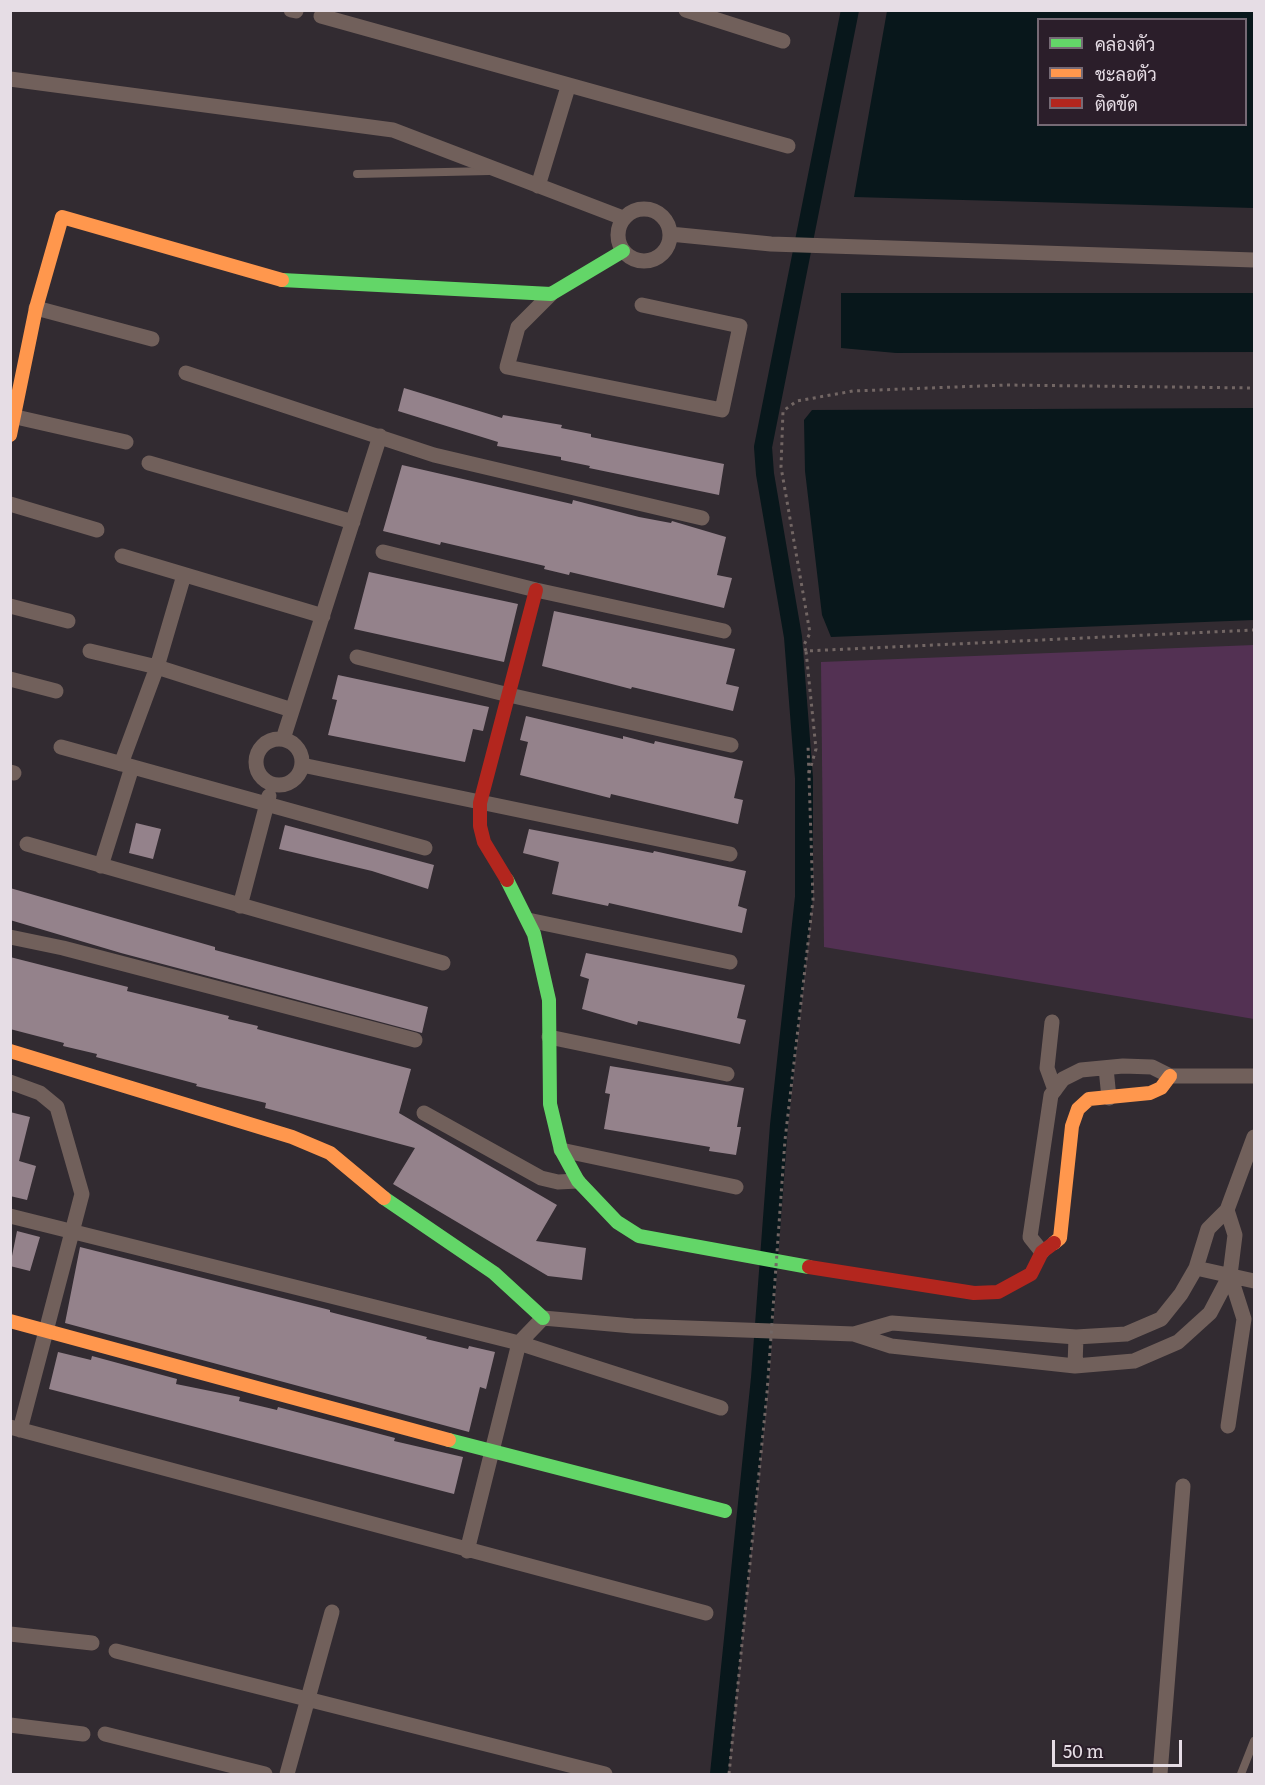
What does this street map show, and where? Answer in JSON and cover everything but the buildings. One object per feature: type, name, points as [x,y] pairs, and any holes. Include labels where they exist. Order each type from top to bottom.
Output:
[{"type":"street","points":[[291,10],[296,11]]},
{"type":"street","points":[[686,10],[783,41]]},
{"type":"street","points":[[321,16],[568,87],[788,146]]},
{"type":"street","points":[[10,79],[393,130],[623,218]]},
{"type":"street","points":[[538,186],[568,87]]},
{"type":"street","points":[[638,209],[654,210],[667,222],[670,234],[668,247],[655,259],[638,261],[623,251],[617,234],[623,218],[638,209]]},
{"type":"street","points":[[10,435],[16,417],[36,308],[62,217],[189,252],[274,280],[551,294]]},
{"type":"street","points":[[670,234],[771,244],[1254,260]]},
{"type":"street","points":[[623,251],[551,294],[518,327],[507,367],[722,411],[740,326],[642,305]]},
{"type":"street","points":[[36,308],[152,339]]},
{"type":"street","points":[[186,374],[445,458],[702,518]]},
{"type":"street","points":[[16,417],[126,442]]},
{"type":"street","points":[[283,739],[380,436]]},
{"type":"street","points":[[149,463],[352,522]]},
{"type":"street","points":[[10,504],[97,530]]},
{"type":"street","points":[[383,552],[536,590],[724,631]]},
{"type":"street","points":[[122,556],[323,616]]},
{"type":"street","points":[[101,866],[127,765],[184,575]]},
{"type":"street","points":[[536,590],[480,803],[480,826],[484,842],[518,897],[534,934],[549,1000],[550,1104],[561,1150],[578,1181],[599,1206],[639,1236],[730,1254],[974,1293],[998,1292],[1031,1274],[1042,1252],[1060,1238],[1072,1126],[1078,1109],[1089,1099],[1150,1093],[1161,1088],[1170,1076]]},
{"type":"street","points":[[10,606],[68,621]]},
{"type":"street","points":[[90,651],[157,667],[292,710]]},
{"type":"street","points":[[357,657],[508,695],[731,746]]},
{"type":"street","points":[[10,679],[56,691]]},
{"type":"street","points":[[283,739],[291,742],[300,752],[302,765],[297,777],[286,784],[273,784],[262,777],[256,765],[258,752],[266,742],[283,739]]},
{"type":"street","points":[[61,747],[425,848]]},
{"type":"street","points":[[302,765],[730,855]]},
{"type":"street","points":[[240,906],[273,784]]},
{"type":"street","points":[[27,844],[443,963]]},
{"type":"street","points":[[528,920],[730,962]]},
{"type":"street","points":[[10,937],[63,948],[415,1040]]},
{"type":"street","points":[[1052,1022],[1047,1068],[1055,1090]]},
{"type":"street","points":[[549,1037],[727,1074]]},
{"type":"street","points":[[10,1051],[292,1137],[330,1153],[379,1195],[494,1273],[543,1318],[801,1334],[854,1334],[892,1323],[1076,1337],[1125,1334],[1161,1319],[1181,1294],[1196,1268],[1208,1229],[1227,1210],[1254,1137]]},
{"type":"street","points":[[1042,1252],[1030,1237],[1051,1095],[1063,1079],[1081,1070],[1152,1067],[1170,1076],[1254,1076]]},
{"type":"street","points":[[1106,1068],[1109,1098]]},
{"type":"street","points":[[10,1082],[40,1093],[57,1107],[82,1194],[47,1330],[15,1429],[706,1613]]},
{"type":"street","points":[[424,1113],[541,1178],[558,1182],[578,1181]]},
{"type":"street","points":[[561,1150],[736,1187]]},
{"type":"street","points":[[854,1334],[891,1346],[1075,1366],[1134,1360],[1178,1342],[1210,1314],[1230,1275],[1235,1234],[1227,1210]]},
{"type":"street","points":[[10,1216],[72,1234],[519,1343],[721,1408]]},
{"type":"street","points":[[1196,1268],[1254,1281]]},
{"type":"street","points":[[1228,1426],[1244,1319],[1230,1275]]},
{"type":"street","points":[[467,1551],[519,1343],[543,1318]]},
{"type":"street","points":[[10,1321],[493,1452],[724,1511]]},
{"type":"street","points":[[1075,1366],[1076,1337]]},
{"type":"street","points":[[1160,1774],[1183,1486]]},
{"type":"street","points":[[287,1774],[332,1612]]},
{"type":"street","points":[[10,1634],[92,1643]]},
{"type":"street","points":[[116,1651],[605,1774]]},
{"type":"street","points":[[10,1725],[83,1734]]},
{"type":"street","points":[[105,1734],[265,1774]]},
{"type":"lane","points":[[357,174],[500,171]]},
{"type":"lane","points":[[1241,1774],[1254,1741]]},
{"type":"path","points":[[809,773],[816,749],[804,645],[810,633],[781,467],[783,411],[798,401],[853,391],[1006,385],[1254,388]]},
{"type":"path","points":[[806,651],[1254,630]]},
{"type":"path","points":[[729,1774],[766,1405],[785,1140],[813,900],[808,745]]},
{"type":"shaded area","points":[[887,11],[1254,11],[1254,208],[854,197]]},
{"type":"shaded area","points":[[841,293],[1254,293],[1254,352],[896,353],[841,348]]},
{"type":"shaded area","points":[[1254,408],[1254,620],[831,637],[822,615],[805,471],[804,420],[812,410]]},
{"type":"shaded area","points":[[1254,645],[1254,1019],[824,947],[821,662]]},
{"type":"waterway","points":[[719,1774],[760,1378],[779,1125],[804,897],[804,778],[793,637],[765,474],[763,447],[850,10]]},
{"type":"traffic: fast","points":[[282,280],[551,294],[623,251]]},
{"type":"traffic: fast","points":[[507,880],[534,934],[549,1000],[550,1104],[561,1150],[578,1181],[617,1222],[639,1236],[809,1267]]},
{"type":"traffic: fast","points":[[384,1198],[494,1273],[543,1318]]},
{"type":"traffic: fast","points":[[449,1440],[725,1511]]},
{"type":"traffic: slow","points":[[10,435],[36,308],[62,217],[282,280]]},
{"type":"traffic: slow","points":[[10,1051],[292,1137],[330,1153],[384,1198]]},
{"type":"traffic: slow","points":[[1054,1243],[1060,1238],[1072,1126],[1078,1109],[1089,1099],[1150,1093],[1161,1088],[1170,1076]]},
{"type":"traffic: slow","points":[[10,1321],[449,1440]]},
{"type":"traffic: jam","points":[[507,880],[484,842],[480,826],[480,803],[536,590]]},
{"type":"traffic: jam","points":[[809,1267],[974,1293],[998,1292],[1031,1274],[1042,1252],[1054,1243]]}]
